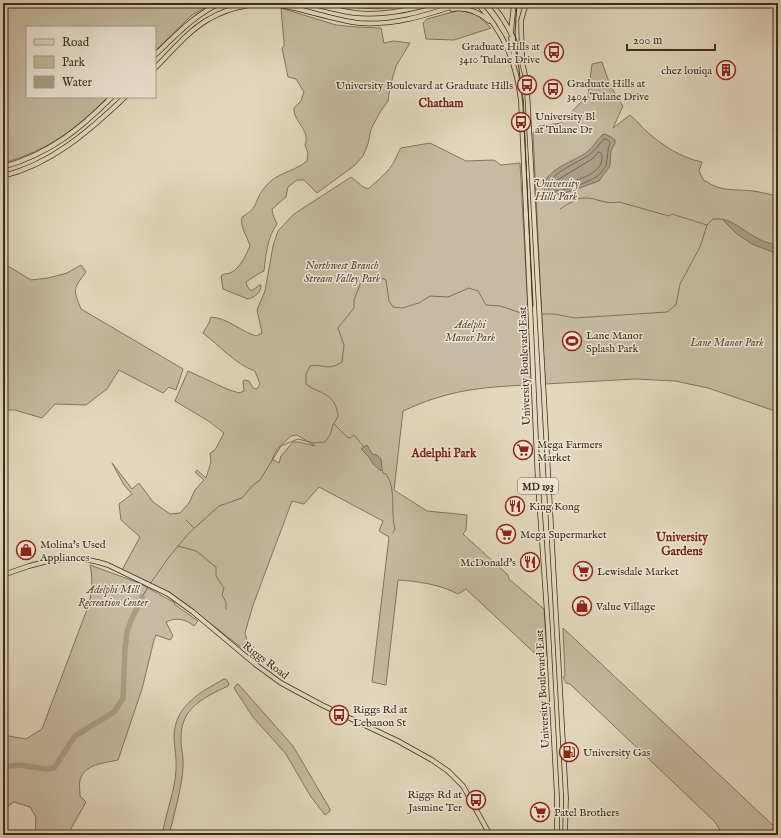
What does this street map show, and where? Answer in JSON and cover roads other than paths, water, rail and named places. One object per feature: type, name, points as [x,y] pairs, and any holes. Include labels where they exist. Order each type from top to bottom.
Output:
[{"type":"main road","points":[[156,54],[197,17],[211,7],[222,3]]},
{"type":"main road","points":[[310,3],[345,11],[375,14],[399,12],[434,3]]},
{"type":"main road","points":[[432,13],[463,3]]},
{"type":"main road","name":"University Boulevard East","points":[[476,3],[499,31],[509,50],[516,69],[521,108],[538,484],[558,797],[557,835]]},
{"type":"main road","name":"University Boulevard East","points":[[491,3],[511,33],[519,51],[524,65],[527,90],[565,788],[565,835]]},
{"type":"main road","points":[[514,3],[511,33],[516,69]]},
{"type":"main road","points":[[524,65],[521,25],[526,3]]},
{"type":"main road","points":[[156,67],[202,23],[224,12],[243,6],[261,4],[280,5],[332,18],[360,23],[402,21],[453,8],[467,8],[488,20],[499,31]]},
{"type":"main road","points":[[3,167],[36,155],[62,140],[85,124],[111,98]]},
{"type":"main road","points":[[3,176],[33,166],[73,143],[97,124],[124,98]]},
{"type":"main road","name":"Riggs Road","points":[[3,574],[40,562],[52,560],[92,560],[103,563],[154,587],[186,606],[255,664],[281,683],[322,705],[391,737],[432,760],[448,771],[456,778],[466,791],[490,835]]},
{"type":"water","points":[[605,134],[615,140],[615,143],[611,151],[610,166],[599,181],[565,193],[546,195],[544,187],[546,180],[551,174],[565,164],[587,152],[602,135]]},
{"type":"water","points":[[722,219],[727,220],[754,237],[778,245],[778,254],[752,244],[736,233]]},
{"type":"water","points":[[367,445],[372,454],[377,455],[381,459],[381,471],[373,464],[361,449]]},
{"type":"waterway","points":[[560,209],[578,199],[588,198],[614,203],[619,202],[669,216],[672,214],[707,225]]},
{"type":"waterway","points":[[540,314],[554,314],[575,318],[667,312],[676,305],[680,284],[700,247],[707,225],[713,219],[722,219]]},
{"type":"waterway","points":[[150,584],[169,557],[189,533],[219,506],[242,498],[252,486],[260,480],[281,446],[298,439],[314,443],[325,442],[330,434],[333,424],[337,419],[338,413],[331,398],[306,384],[306,374],[310,366],[314,365],[328,367],[342,362],[344,345],[338,328],[354,308],[354,300],[361,282],[365,277],[371,278],[377,276],[386,280],[389,301],[393,307],[402,308],[419,303],[430,296],[448,297],[469,288],[478,291],[486,305],[500,306],[524,314],[529,314]]},
{"type":"waterway","points":[[334,424],[347,437],[350,438],[354,435],[364,447]]},
{"type":"waterway","points":[[382,470],[383,473],[386,474],[391,487],[395,529],[393,533]]},
{"type":"waterway","points":[[186,520],[194,528]]},
{"type":"waterway","points":[[178,546],[196,551],[216,567],[216,576],[224,588],[222,595],[226,602],[226,609]]},
{"type":"waterway","points":[[142,597],[148,587]]},
{"type":"waterway","points":[[3,767],[20,765],[46,769],[54,768],[75,736],[114,712],[123,698],[127,632],[142,597]]},
{"type":"tram line","points":[[517,3],[515,33],[523,105],[533,306]]},
{"type":"place","name":"Graduate Hills at 3410 Tulane Drive","points":[[554,52]]},
{"type":"place","name":"chez louiqa","points":[[726,70]]},
{"type":"place","name":"University Boulevard at Graduate Hills","points":[[527,85]]},
{"type":"place","name":"Graduate Hills at 3404 Tulane Drive","points":[[553,89]]},
{"type":"place","name":"University Bl at Tulane Dr","points":[[521,122]]},
{"type":"place","name":"Lane Manor Splash Park","points":[[572,341]]},
{"type":"place","name":"Mega Farmers Market","points":[[523,450]]},
{"type":"place","name":"King Kong","points":[[515,506]]},
{"type":"place","name":"Mega Supermarket","points":[[506,534]]},
{"type":"place","name":"Molina's Used Appliances","points":[[26,550]]},
{"type":"place","name":"McDonald's","points":[[530,562]]},
{"type":"place","name":"Lewisdale Market","points":[[583,571]]},
{"type":"place","name":"Value Village","points":[[582,606]]},
{"type":"place","name":"Riggs Rd at Lebanon St","points":[[339,715]]},
{"type":"place","name":"University Gas","points":[[569,752]]},
{"type":"place","name":"Riggs Rd at Jasmine Ter","points":[[476,800]]},
{"type":"place","name":"Patel Brothers","points":[[540,812]]},
{"type":"district","name":"Chatham","points":[[441,103]]},
{"type":"district","name":"Adelphi Park","points":[[444,453]]},
{"type":"district","name":"University Gardens","points":[[682,544]]},
{"type":"park label","name":"University Hills Park","points":[[556,189]]},
{"type":"park label","name":"Northwest Branch Stream Valley Park","points":[[342,271]]},
{"type":"park label","name":"Adelphi Manor Park","points":[[470,330]]},
{"type":"park label","name":"Lane Manor Park","points":[[727,342]]},
{"type":"park label","name":"Adelphi Mill Recreation Center","points":[[113,595]]}]
